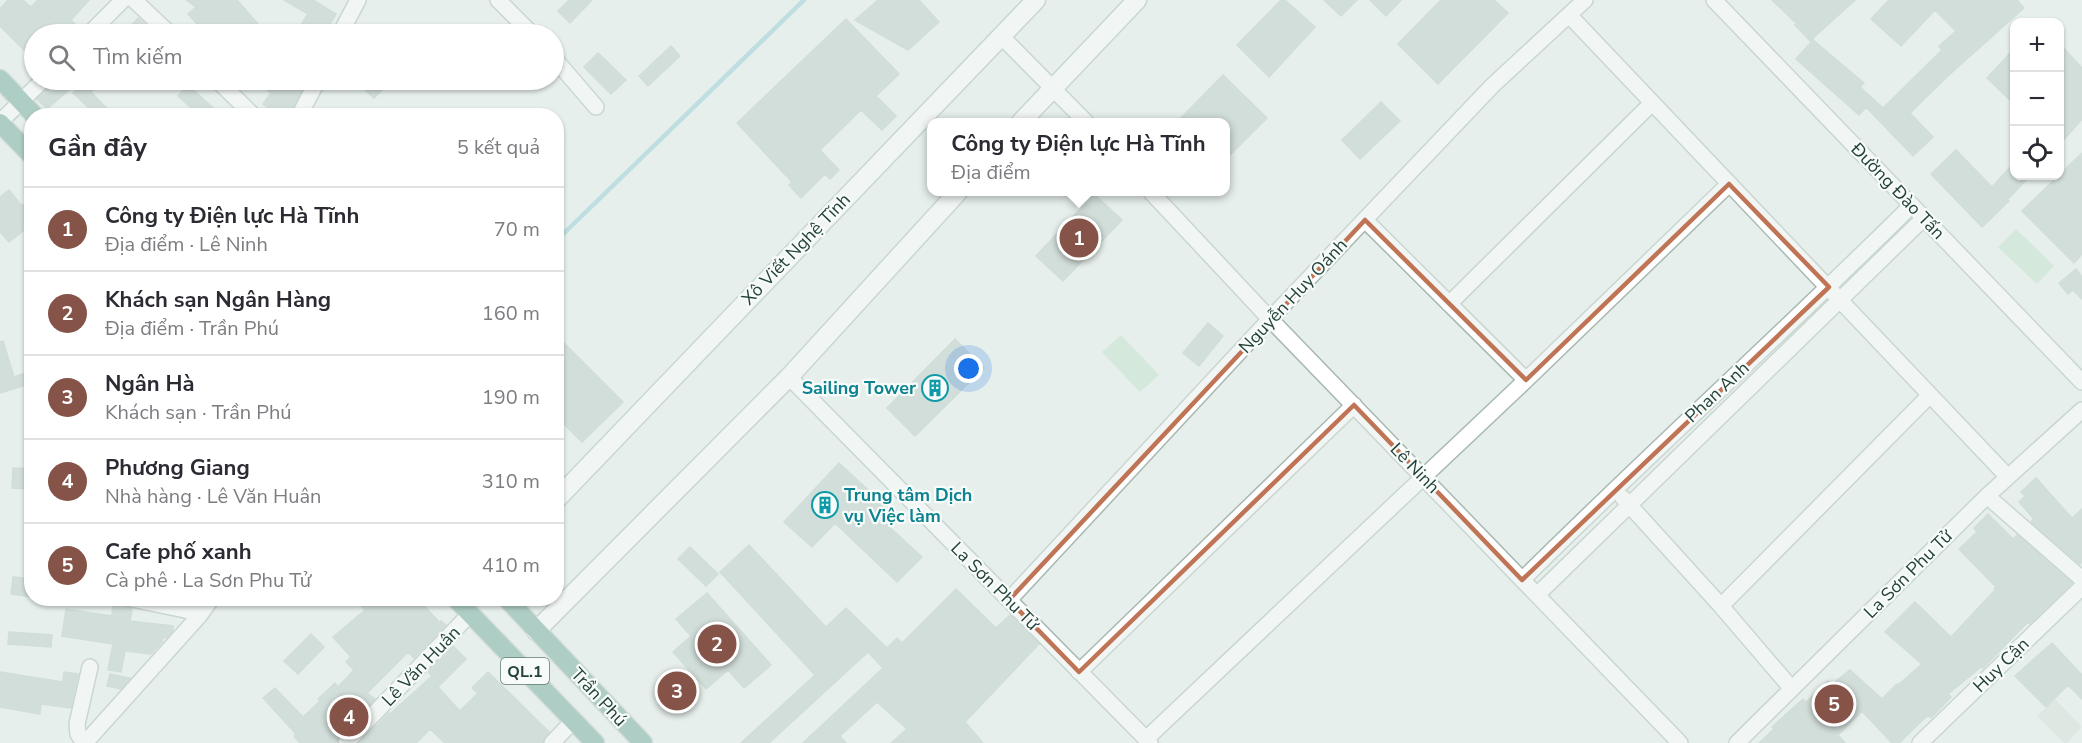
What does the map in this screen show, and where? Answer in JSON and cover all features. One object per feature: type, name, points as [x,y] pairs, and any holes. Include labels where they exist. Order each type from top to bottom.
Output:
[{"type":"main road","points":[[0,79],[28,108]]},
{"type":"main road","points":[[0,122],[24,148]]},
{"type":"main road","name":"Trần Phú","points":[[462,606],[595,743]]},
{"type":"main road","name":"Trần Phú","points":[[513,606],[642,743]]},
{"type":"street","points":[[99,24],[123,0]]},
{"type":"street","points":[[134,0],[159,24]]},
{"type":"street","points":[[345,24],[358,0]]},
{"type":"street","points":[[498,0],[522,24]]},
{"type":"street","name":"Xô Viết Nghệ Tĩnh","points":[[564,492],[1036,0]]},
{"type":"street","points":[[1025,118],[1137,0]]},
{"type":"street","name":"Nguyễn Huy Oánh","points":[[1009,600],[1270,319],[1493,85],[1585,0]]},
{"type":"street","name":"Đường Đào Tấn","points":[[1714,0],[2082,382]]},
{"type":"street","points":[[1569,15],[2007,477]]},
{"type":"street","points":[[1001,36],[1081,118]]},
{"type":"street","points":[[564,70],[596,107]]},
{"type":"street","points":[[0,122],[33,90]]},
{"type":"street","points":[[227,90],[246,108]]},
{"type":"street","points":[[302,108],[312,90]]},
{"type":"street","points":[[1449,304],[1652,103]]},
{"type":"street","points":[[1148,741],[1729,184]]},
{"type":"street","points":[[564,603],[789,377],[954,196]]},
{"type":"street","name":"Lê Ninh","points":[[1155,196],[1270,319],[1680,743]]},
{"type":"street","name":"Phan Anh","points":[[1522,579],[1912,205]]},
{"type":"street","name":"Phan Anh","points":[[1537,595],[1924,219]]},
{"type":"street","points":[[1365,220],[1526,380]]},
{"type":"street","name":"La Sơn Phu Tử","points":[[789,377],[1148,741]]},
{"type":"street","points":[[1721,606],[1930,395]]},
{"type":"street","points":[[1079,672],[1354,405]]},
{"type":"street","name":"La Sơn Phu Tử","points":[[1737,743],[1987,496],[2082,410]]},
{"type":"street","points":[[1614,489],[1721,606],[1792,689]]},
{"type":"street","points":[[1987,496],[2082,579]]},
{"type":"street","name":"Huy Cận","points":[[1920,743],[2082,587]]},
{"type":"street","points":[[166,606],[200,615]]},
{"type":"street","points":[[90,668],[77,724],[78,734],[85,743],[206,606]]},
{"type":"street","points":[[536,631],[561,606]]},
{"type":"street","name":"Lê Văn Huân","points":[[346,743],[470,614]]},
{"type":"street","points":[[552,743],[573,721]]},
{"type":"highlighted area","points":[[1729,184],[1829,287],[1522,580],[1354,405],[1079,672],[1009,600],[1365,220],[1526,380]]},
{"type":"shaded area","points":[[2055,699],[2082,727],[2067,743],[2064,743],[2037,716]]},
{"type":"green space","points":[[2016,229],[2054,266],[2037,284],[1998,247]]},
{"type":"green space","points":[[1121,335],[1159,375],[1140,392],[1102,352]]},
{"type":"building","points":[[8,0],[23,0],[31,7],[38,0],[89,0],[71,20],[75,24],[24,24],[24,50],[0,26],[0,9]]},
{"type":"building","points":[[186,0],[237,0],[258,24],[197,24],[188,14],[196,7]]},
{"type":"building","points":[[284,0],[313,0],[336,14],[330,24],[302,24],[308,14]]},
{"type":"building","points":[[569,0],[592,0],[570,23],[558,11]]},
{"type":"building","points":[[878,0],[919,0],[939,22],[908,50],[855,20]]},
{"type":"building","points":[[1281,0],[1285,0],[1315,27],[1269,77],[1237,45]]},
{"type":"building","points":[[1324,0],[1357,0],[1341,16]]},
{"type":"building","points":[[1370,0],[1401,0],[1386,16]]},
{"type":"building","points":[[1441,0],[1494,0],[1508,13],[1438,84],[1398,44]]},
{"type":"building","points":[[1772,0],[1855,0],[1810,41],[1795,25],[1797,24]]},
{"type":"building","points":[[1889,0],[2017,0],[2024,8],[2010,18],[2010,21],[1910,113],[1933,137],[1913,156],[1866,107],[1859,115],[1796,59],[1813,40],[1864,83],[1860,87],[1883,108],[1942,50],[1939,46],[1956,31],[1935,10],[1901,46],[1871,19]]},
{"type":"building","points":[[138,18],[145,24],[133,24]]},
{"type":"building","points":[[846,19],[899,74],[876,96],[896,116],[882,130],[861,110],[820,150],[839,170],[830,179],[825,174],[801,198],[789,185],[792,182],[737,123]]},
{"type":"building","points":[[671,46],[680,56],[648,86],[639,76]]},
{"type":"building","points":[[2064,48],[2082,68],[2082,119],[2064,139]]},
{"type":"building","points":[[598,53],[626,80],[611,94],[584,67]]},
{"type":"building","points":[[2010,53],[2010,100],[1987,78]]},
{"type":"building","points":[[1223,75],[1267,118],[1230,155],[1230,118],[1181,118]]},
{"type":"building","points":[[47,90],[69,90],[48,108],[37,99]]},
{"type":"building","points":[[76,90],[93,90],[91,92],[106,108],[89,108],[73,93]]},
{"type":"building","points":[[183,90],[193,90],[213,108],[191,108],[178,96]]},
{"type":"building","points":[[267,90],[302,90],[293,108],[269,108],[263,104],[271,93]]},
{"type":"building","points":[[365,90],[382,90],[374,98]]},
{"type":"building","points":[[1381,102],[1400,121],[1360,159],[1342,140]]},
{"type":"building","points":[[1956,150],[1992,187],[2010,167],[2010,180],[2026,180],[2007,200],[2009,201],[1982,227],[1931,174]]},
{"type":"building","points":[[2082,153],[2082,254],[2074,263],[2022,211],[2054,180],[2064,180],[2064,170]]},
{"type":"building","points":[[9,190],[22,206],[24,204],[24,230],[9,242],[0,232],[0,197]]},
{"type":"building","points":[[1092,196],[1096,196],[1122,220],[1063,281],[1036,256]]},
{"type":"building","points":[[2076,269],[2082,277],[2082,299],[2073,290],[2068,294],[2059,283]]},
{"type":"building","points":[[1208,323],[1223,336],[1199,366],[1183,353]]},
{"type":"building","name":"Sailing Tower","points":[[955,339],[984,368],[915,436],[887,408]]},
{"type":"building","points":[[3,341],[14,377],[24,374],[24,386],[0,393],[0,342]]},
{"type":"building","points":[[564,343],[623,402],[582,442],[564,424]]},
{"type":"building","points":[[839,463],[893,513],[884,522],[922,557],[897,582],[835,523],[812,547],[784,522]]},
{"type":"building","points":[[13,468],[24,469],[24,489],[12,488]]},
{"type":"building","points":[[2036,478],[2072,518],[2082,509],[2082,562],[2080,564],[2031,522],[2034,519],[2019,502],[2025,496],[2021,492]]},
{"type":"building","points":[[1988,514],[2013,539],[2017,535],[2072,583],[2030,624],[2028,622],[1983,668],[1981,667],[1948,694],[1951,697],[1931,718],[1928,715],[1899,743],[1892,743],[1862,711],[1838,735],[1845,743],[1759,743],[1774,729],[1772,727],[1803,699],[1806,702],[1828,681],[1831,685],[1850,670],[1882,699],[1922,664],[1885,632],[1915,602],[1951,637],[1996,587],[1959,549],[1977,532],[1974,528]]},
{"type":"building","points":[[749,545],[826,627],[846,608],[887,648],[897,638],[902,643],[956,589],[996,628],[1010,615],[1039,644],[965,722],[983,743],[891,743],[907,729],[877,702],[840,736],[846,743],[803,743],[883,668],[868,652],[769,743],[741,743],[815,675],[720,572]]},
{"type":"building","points":[[690,547],[718,574],[706,586],[678,559]]},
{"type":"building","points":[[13,577],[24,578],[24,596],[11,594]]},
{"type":"building","points":[[707,593],[771,665],[744,688],[728,670],[706,689],[673,652],[691,636],[676,619]]},
{"type":"building","points":[[113,606],[122,606],[132,609],[130,621],[173,626],[173,631],[163,638],[151,654],[125,651],[121,672],[108,670],[113,644],[62,636],[66,609],[112,616]]},
{"type":"building","points":[[361,606],[424,606],[440,623],[441,621],[446,625],[414,658],[408,652],[367,693],[375,699],[339,736],[337,743],[300,743],[294,736],[296,734],[263,698],[275,688],[303,717],[335,683],[338,687],[354,670],[346,662],[351,657],[333,637],[365,610]]},
{"type":"building","points":[[9,632],[52,635],[51,647],[8,644]]},
{"type":"building","points":[[311,634],[324,647],[298,674],[284,661]]},
{"type":"building","points":[[2052,643],[2082,675],[2082,699],[2068,685],[2046,707],[2015,676]]},
{"type":"building","points":[[453,646],[466,659],[438,687],[460,711],[478,693],[472,688],[488,672],[549,732],[543,743],[445,743],[430,729],[416,743],[360,743],[389,713],[432,676],[428,672]]},
{"type":"building","points":[[0,672],[63,682],[64,672],[78,674],[71,708],[41,704],[40,714],[0,707]]},
{"type":"building","points":[[110,674],[130,679],[121,689],[107,686]]},
{"type":"waterway","points":[[564,233],[804,0]]},
{"type":"place","name":"Công ty Điện lực Hà Tĩnh","points":[[1079,238]]},
{"type":"place","name":"Sailing Tower","points":[[935,388]]},
{"type":"place","name":"Trung tâm Dịch vụ Việc làm","points":[[825,505]]},
{"type":"place","name":"Khách sạn Ngân Hàng","points":[[717,644]]},
{"type":"place","name":"Ngân Hà","points":[[677,691]]},
{"type":"place","name":"Cafe phố xanh","points":[[1834,704]]},
{"type":"place","name":"Phương Giang","points":[[349,717]]}]
